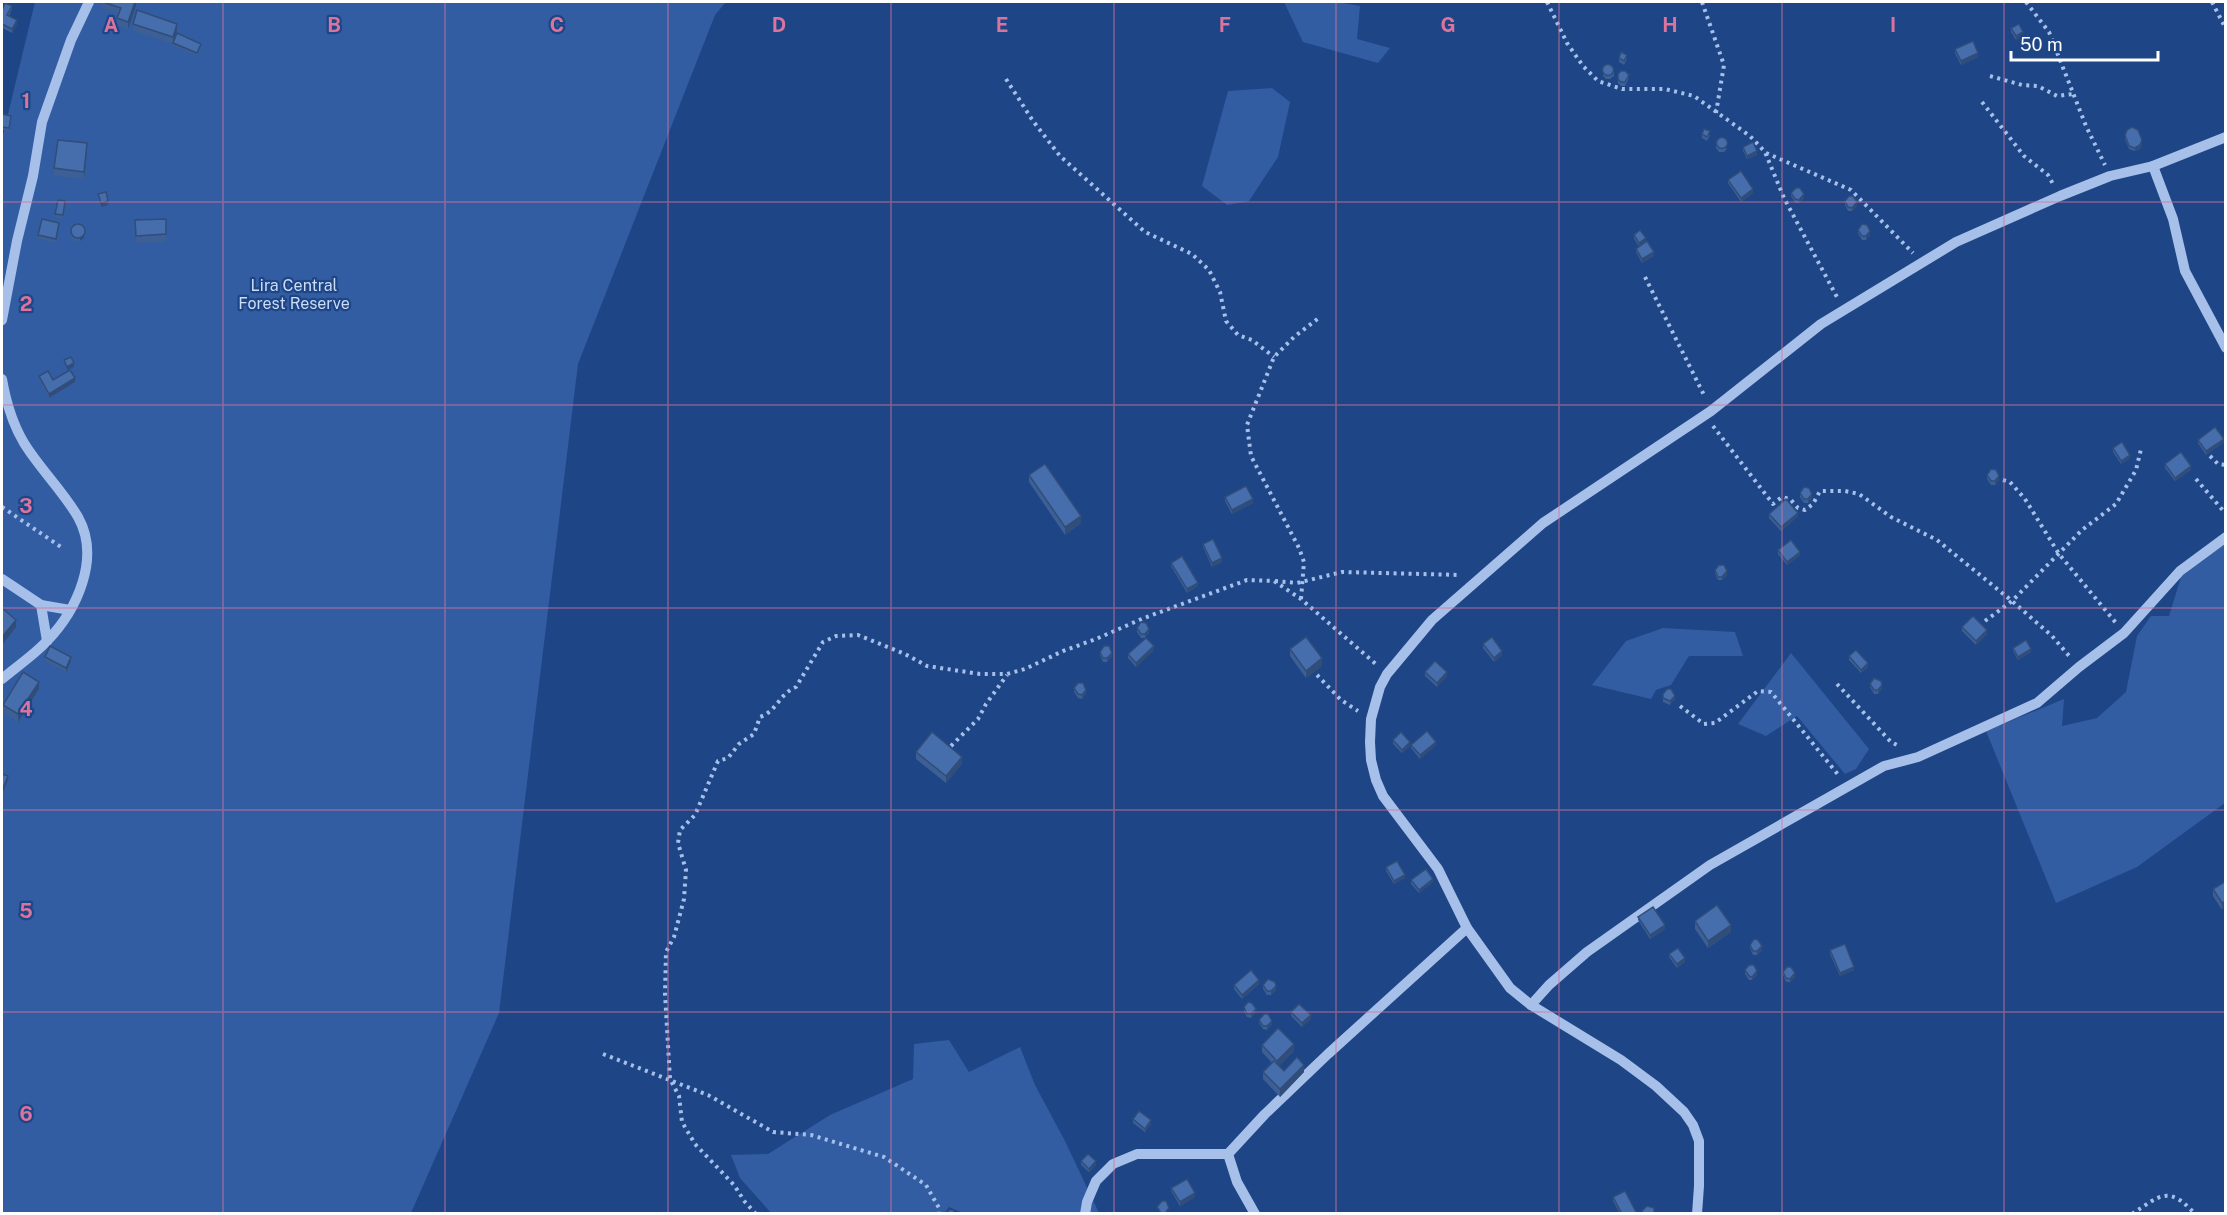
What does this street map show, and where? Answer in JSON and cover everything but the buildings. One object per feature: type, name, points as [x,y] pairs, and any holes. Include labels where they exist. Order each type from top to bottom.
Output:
[{"type":"street","points":[[2,320],[17,241],[33,176],[42,122],[71,40],[89,2]]},
{"type":"street","points":[[1696,1214],[1699,1186],[1699,1141],[1693,1125],[1684,1112],[1656,1086],[1621,1060],[1531,1005],[1510,988],[1467,928],[1438,869],[1383,796],[1371,760],[1371,719],[1380,687],[1387,674],[1432,620],[1543,523],[1708,413],[1821,324],[1956,242],[2110,176],[2153,166],[2226,137]]},
{"type":"street","points":[[2153,166],[2173,219],[2185,271],[2226,348]]},
{"type":"street","points":[[2,379],[8,409],[24,443],[78,517],[88,545],[85,580],[70,610],[47,640],[2,679]]},
{"type":"street","points":[[1531,1005],[1549,985],[1587,952],[1710,865],[1884,766],[1918,757],[2037,703],[2124,633],[2180,571],[2226,537]]},
{"type":"street","points":[[2,579],[41,605],[70,610]]},
{"type":"street","points":[[41,605],[47,640]]},
{"type":"street","points":[[1085,1214],[1096,1181],[1113,1164],[1137,1154],[1228,1154],[1265,1114],[1328,1054],[1467,928]]},
{"type":"street","points":[[1228,1154],[1237,1182],[1255,1214]]},
{"type":"path","points":[[1547,2],[1568,43],[1583,66],[1598,81],[1622,89],[1665,89],[1694,96],[1750,136],[1765,152],[1784,198],[1844,310]]},
{"type":"path","points":[[1702,2],[1724,65],[1716,113]]},
{"type":"path","points":[[2026,2],[2049,32],[2086,126],[2110,176]]},
{"type":"path","points":[[2212,2],[2226,29]]},
{"type":"path","points":[[1990,76],[2022,85],[2038,86],[2057,96],[2073,94]]},
{"type":"path","points":[[1006,79],[1033,121],[1060,156],[1145,232],[1192,254],[1209,270],[1216,285],[1226,321],[1238,334],[1252,340],[1274,357]]},
{"type":"path","points":[[1982,102],[2024,156],[2048,174],[2060,196]]},
{"type":"path","points":[[1765,152],[1851,189],[1923,262]]},
{"type":"path","points":[[1645,277],[1708,413],[1773,504],[1782,497],[1790,499],[1798,508],[1805,510],[1813,504],[1820,491],[1845,491],[1859,494],[1891,517],[1937,540],[2052,636],[2079,667]]},
{"type":"path","points":[[1301,599],[1304,562],[1251,456],[1247,425],[1274,357],[1294,337],[1320,317]]},
{"type":"path","points":[[1985,621],[2012,601],[2082,530],[2116,504],[2136,470],[2141,448]]},
{"type":"path","points":[[2210,456],[2218,464],[2226,465]]},
{"type":"path","points":[[2196,479],[2226,514]]},
{"type":"path","points":[[2003,480],[2010,482],[2025,499],[2059,554],[2124,633]]},
{"type":"path","points":[[2,507],[61,547]]},
{"type":"path","points":[[756,1214],[745,1203],[734,1185],[695,1144],[682,1122],[680,1096],[670,1079],[670,1045],[665,994],[666,951],[674,937],[684,899],[686,870],[678,843],[680,830],[695,815],[718,761],[728,758],[739,744],[754,734],[760,717],[770,714],[790,689],[795,687],[823,642],[836,636],[858,635],[927,666],[980,674],[1007,674],[1025,669],[1144,618],[1247,580],[1302,582],[1342,572],[1480,576]]},
{"type":"path","points":[[1274,581],[1301,599],[1387,674]]},
{"type":"path","points":[[951,746],[978,719],[1007,674]]},
{"type":"path","points":[[1317,675],[1341,700],[1371,719]]},
{"type":"path","points":[[1837,684],[1892,742],[1918,757]]},
{"type":"path","points":[[1680,706],[1704,724],[1714,723],[1758,691],[1771,692],[1848,787]]},
{"type":"path","points":[[603,1054],[708,1095],[773,1132],[811,1135],[884,1157],[926,1185],[939,1208],[939,1214]]},
{"type":"path","points":[[2132,1214],[2158,1197],[2172,1195],[2178,1197],[2195,1214]]},
{"type":"green space","name":"Lira Central Forest Reserve","points":[[35,2],[726,2],[715,15],[578,364],[499,1013],[411,1213],[2,1213],[2,139]]},
{"type":"green space","points":[[1284,2],[1338,2],[1360,6],[1357,39],[1390,48],[1378,63],[1303,42]]},
{"type":"green space","points":[[1272,88],[1290,102],[1278,157],[1249,201],[1227,205],[1202,186],[1228,91]]},
{"type":"green space","points":[[2225,542],[2225,803],[2137,867],[2056,903],[1986,731],[2064,699],[2062,726],[2097,718],[2126,692],[2137,636],[2151,616],[2169,616],[2181,577]]},
{"type":"green space","points":[[1663,628],[1735,632],[1743,656],[1689,656],[1671,685],[1656,690],[1651,699],[1592,685],[1626,641]]},
{"type":"green space","points":[[1791,653],[1869,749],[1856,769],[1845,774],[1797,716],[1766,736],[1738,724]]},
{"type":"green space","points":[[949,1040],[969,1072],[1020,1047],[1035,1085],[1099,1213],[965,1214],[949,1207],[944,1214],[771,1213],[740,1178],[731,1155],[768,1154],[830,1115],[913,1079],[914,1044]]}]
